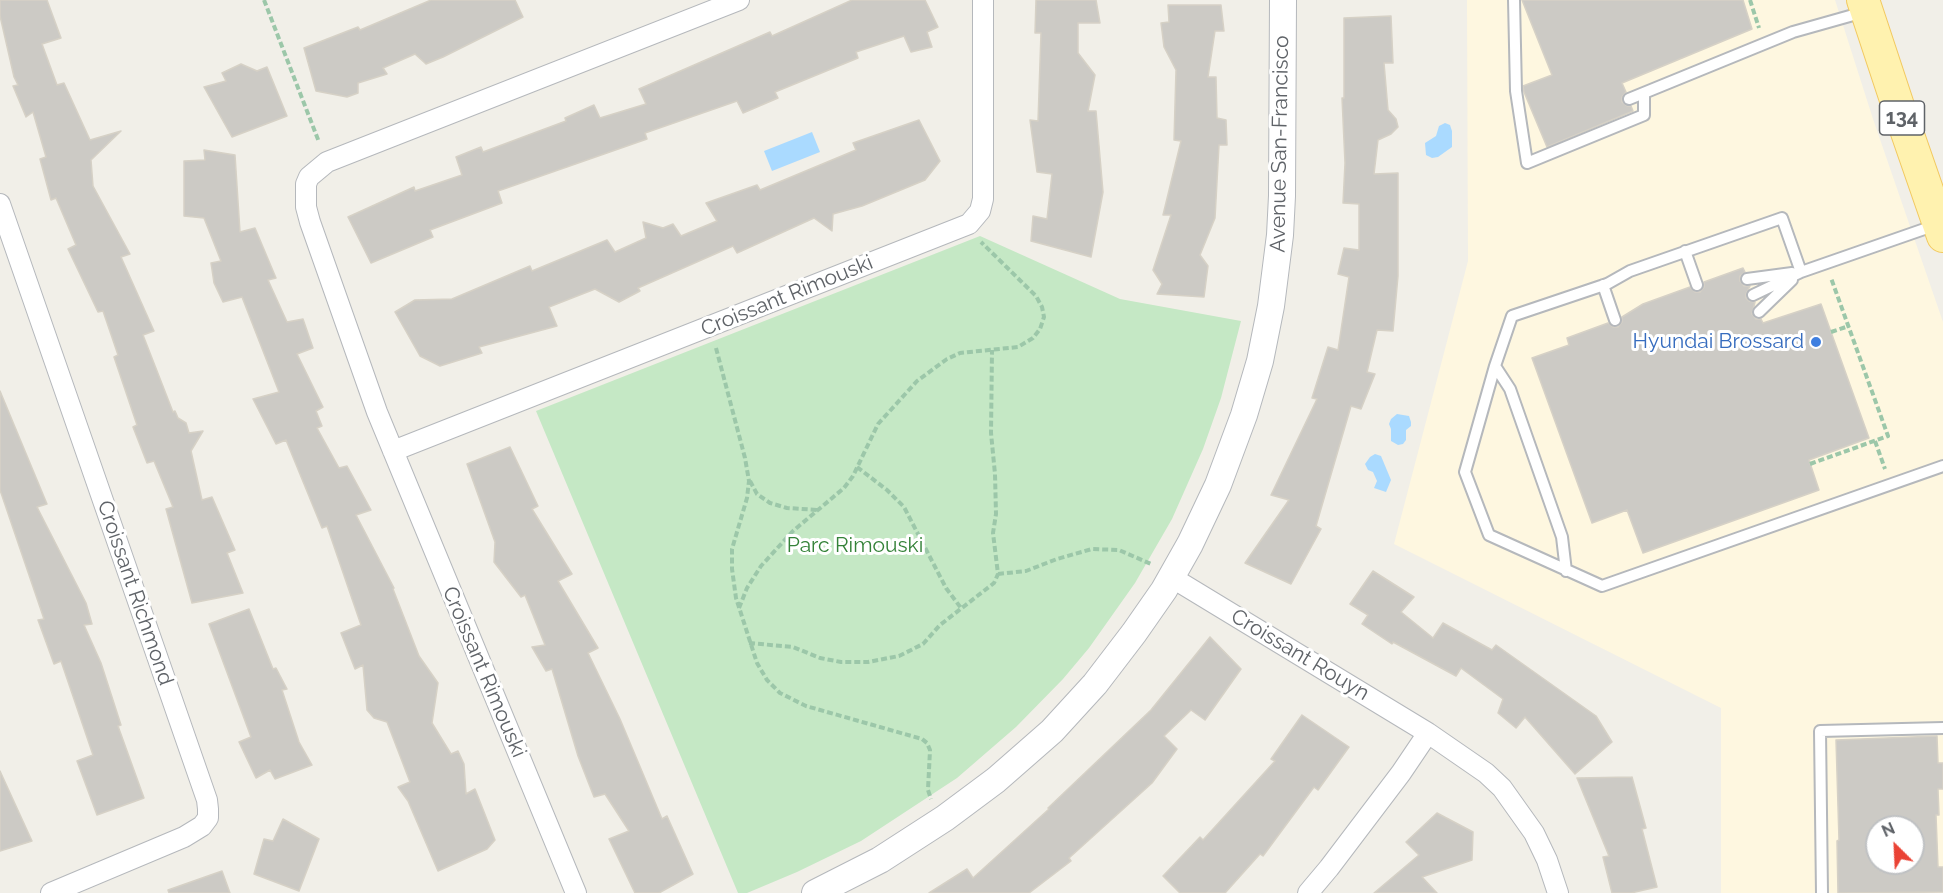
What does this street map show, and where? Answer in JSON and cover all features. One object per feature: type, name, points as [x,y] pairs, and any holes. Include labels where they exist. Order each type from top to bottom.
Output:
[{"type":"main road","name":"134","points":[[1865,5],[1941,230]]},
{"type":"street","name":"Croissant Rimouski","points":[[576,893],[393,452],[310,222],[305,192],[309,177],[327,162],[739,0]]},
{"type":"street","name":"Croissant Rimouski","points":[[393,452],[969,224],[976,219],[983,200],[983,0]]},
{"type":"street","name":"Avenue San-Francisco","points":[[815,893],[880,860],[936,825],[996,780],[1052,731],[1095,684],[1147,614],[1161,570],[1203,517],[1232,450],[1260,361],[1271,306],[1281,235],[1283,0]]},
{"type":"street","name":"Croissant Richmond","points":[[0,204],[207,800],[208,809],[208,818],[202,826],[184,837],[51,893]]},
{"type":"street","name":"Croissant Rouyn","points":[[1161,570],[1466,758],[1502,788],[1534,833],[1550,867],[1558,893]]},
{"type":"street","points":[[1308,893],[1351,840],[1428,734]]},
{"type":"lane","points":[[1514,0],[1516,91],[1527,164],[1644,115],[1644,93]]},
{"type":"lane","points":[[1629,99],[1865,5]]},
{"type":"lane","points":[[1801,272],[1782,218],[1685,251],[1630,271],[1603,285],[1512,316],[1495,366],[1466,472],[1490,535],[1602,586],[1943,466]]},
{"type":"lane","points":[[1747,279],[1801,272],[1941,230]]},
{"type":"lane","points":[[1685,251],[1697,285]]},
{"type":"lane","points":[[1753,296],[1801,272]]},
{"type":"lane","points":[[1759,312],[1801,272]]},
{"type":"lane","points":[[1603,285],[1616,320]]},
{"type":"lane","points":[[1495,366],[1510,389],[1562,537],[1566,571]]},
{"type":"lane","points":[[1822,893],[1820,731],[1943,728]]},
{"type":"path","points":[[264,0],[322,150]]},
{"type":"path","points":[[1750,0],[1760,31]]},
{"type":"path","points":[[740,608],[747,588],[761,566],[793,531],[844,488],[878,424],[917,381],[932,368],[960,353],[1018,347],[1033,338],[1040,329],[1044,317],[1036,296],[976,237]]},
{"type":"path","points":[[1810,464],[1888,436],[1832,281]]},
{"type":"path","points":[[1831,332],[1849,326]]},
{"type":"path","points":[[714,340],[746,458],[749,481],[747,498],[732,549],[732,568],[749,643],[757,663],[767,680],[780,693],[806,706],[916,736],[927,743],[930,750],[928,790],[931,800]]},
{"type":"path","points":[[749,643],[793,647],[820,658],[842,662],[867,662],[898,656],[923,644],[940,625],[994,584],[998,574],[993,533],[996,514],[991,433],[992,350]]},
{"type":"path","points":[[1875,441],[1890,484]]},
{"type":"path","points":[[857,467],[887,490],[904,507],[946,588],[961,608]]},
{"type":"path","points":[[749,481],[758,494],[771,503],[787,508],[818,510]]},
{"type":"path","points":[[998,574],[1026,571],[1092,549],[1119,550],[1161,570]]},
{"type":"shaded area","points":[[1467,0],[1835,0],[1873,119],[1943,322],[1943,893],[1721,893],[1721,708],[1394,544],[1468,261]]},
{"type":"green space","name":"Parc Rimouski","points":[[980,236],[1120,299],[1241,321],[1221,398],[1203,449],[1172,519],[1135,583],[1089,648],[1063,679],[1016,727],[957,778],[861,841],[797,872],[747,893],[738,893],[536,411]]},
{"type":"water","points":[[1445,123],[1450,125],[1452,131],[1452,147],[1438,157],[1432,158],[1426,155],[1425,143],[1436,136],[1439,126]]},
{"type":"water","points":[[812,132],[820,152],[772,171],[764,151]]},
{"type":"water","points":[[1397,414],[1409,416],[1411,422],[1411,426],[1406,430],[1406,440],[1403,444],[1398,445],[1391,441],[1389,424]]},
{"type":"water","points":[[1375,454],[1381,456],[1391,480],[1386,492],[1374,488],[1377,481],[1373,472],[1368,470],[1365,464]]},
{"type":"building","points":[[0,0],[47,0],[61,38],[42,44],[57,85],[64,83],[90,140],[121,131],[91,160],[93,186],[130,254],[121,257],[154,331],[143,335],[173,412],[175,411],[178,418],[186,423],[189,433],[203,431],[191,451],[202,500],[212,497],[235,550],[227,553],[243,593],[192,603],[166,509],[173,507],[154,461],[147,463],[133,427],[137,425],[114,357],[118,355],[103,311],[98,312],[68,249],[76,245],[56,198],[51,200],[40,159],[46,157],[33,112],[26,117],[13,86],[18,85],[14,77],[0,16]]},
{"type":"building","points":[[431,0],[515,0],[523,17],[426,64],[415,54],[383,68],[387,74],[358,83],[358,93],[347,97],[316,91],[304,48],[358,27],[360,30]]},
{"type":"building","points":[[852,0],[925,0],[938,27],[927,32],[932,47],[911,52],[904,36],[856,52],[858,58],[775,92],[778,98],[743,113],[737,101],[645,133],[647,139],[498,191],[502,203],[430,230],[433,237],[371,263],[348,217],[414,187],[415,191],[462,175],[456,157],[481,147],[483,152],[566,121],[565,118],[594,105],[600,118],[646,104],[639,89],[770,32],[772,36]]},
{"type":"building","points":[[1036,0],[1096,0],[1100,23],[1078,23],[1078,53],[1095,75],[1088,111],[1096,111],[1103,192],[1091,257],[1031,241],[1033,216],[1047,219],[1052,174],[1037,172],[1030,120],[1038,121],[1041,33],[1035,33]]},
{"type":"building","points":[[1522,0],[1743,0],[1752,29],[1622,83],[1626,92],[1622,97],[1622,102],[1631,106],[1633,111],[1547,147],[1523,86],[1552,75]]},
{"type":"building","points":[[1168,5],[1221,5],[1224,31],[1215,31],[1208,77],[1216,77],[1217,118],[1226,120],[1227,145],[1219,145],[1215,218],[1200,255],[1208,266],[1204,297],[1157,294],[1162,284],[1153,270],[1171,215],[1163,215],[1181,141],[1174,140],[1176,70],[1164,47],[1161,23],[1169,22]]},
{"type":"building","points":[[1391,16],[1393,63],[1384,63],[1388,110],[1396,119],[1398,127],[1391,134],[1378,140],[1374,174],[1398,173],[1398,276],[1393,331],[1377,330],[1367,372],[1375,374],[1361,409],[1351,406],[1316,526],[1321,529],[1291,584],[1245,563],[1289,500],[1271,495],[1317,399],[1312,398],[1328,347],[1338,350],[1349,277],[1338,274],[1344,248],[1359,250],[1359,204],[1343,203],[1344,18]]},
{"type":"building","points":[[241,64],[257,71],[267,67],[287,116],[232,137],[204,87],[226,81],[222,73]]},
{"type":"building","points":[[919,120],[940,161],[925,180],[862,206],[833,214],[832,231],[814,218],[737,253],[733,246],[638,288],[640,291],[619,302],[595,289],[549,307],[557,326],[479,347],[482,353],[440,366],[420,356],[395,312],[415,300],[452,299],[530,266],[532,271],[607,240],[615,252],[646,238],[643,222],[663,228],[673,224],[681,236],[717,221],[706,203],[757,185],[760,190],[856,150],[853,143]]},
{"type":"building","points":[[204,150],[235,155],[240,232],[255,228],[276,278],[268,280],[287,322],[303,319],[313,348],[297,354],[323,407],[316,411],[322,426],[317,428],[339,468],[347,466],[371,510],[356,515],[394,588],[419,656],[438,683],[432,723],[451,754],[458,751],[464,764],[466,794],[475,789],[495,840],[487,849],[438,871],[408,801],[398,787],[410,782],[387,722],[374,718],[367,710],[363,665],[355,669],[341,633],[361,625],[327,526],[322,528],[286,440],[276,444],[253,399],[279,392],[242,297],[223,302],[214,283],[211,263],[221,261],[204,218],[184,216],[184,161],[205,160]]},
{"type":"building","points":[[1743,268],[1745,272],[1740,276],[1740,281],[1744,286],[1750,286],[1746,298],[1755,302],[1752,314],[1756,319],[1761,319],[1763,323],[1821,304],[1869,438],[1809,460],[1819,490],[1643,553],[1627,510],[1592,523],[1532,358],[1569,345],[1567,338],[1608,323],[1613,327],[1618,327],[1622,322],[1622,317],[1643,304],[1690,287],[1695,292],[1700,292],[1704,287],[1704,282]]},
{"type":"building","points":[[0,391],[47,504],[37,507],[86,603],[92,624],[84,625],[101,663],[121,725],[118,726],[144,798],[97,815],[77,761],[93,755],[61,661],[54,664],[38,620],[44,619],[0,490]]},
{"type":"building","points":[[510,447],[538,506],[532,509],[572,574],[558,581],[598,648],[588,653],[620,719],[662,819],[667,816],[693,874],[659,893],[635,893],[609,839],[629,831],[605,794],[594,797],[578,756],[552,669],[546,671],[532,647],[545,645],[525,595],[521,597],[494,562],[495,542],[467,464]]},
{"type":"building","points":[[1373,571],[1414,597],[1401,612],[1433,638],[1443,623],[1492,650],[1496,645],[1596,716],[1612,742],[1575,774],[1525,717],[1516,728],[1498,713],[1503,699],[1461,668],[1456,676],[1393,642],[1392,644],[1362,624],[1368,615],[1350,604]]},
{"type":"building","points":[[249,609],[273,669],[276,668],[287,689],[282,690],[299,742],[312,765],[275,779],[270,770],[256,778],[239,742],[251,737],[209,624]]},
{"type":"building","points":[[1210,637],[1241,669],[1205,720],[1191,710],[1164,736],[1177,749],[1152,783],[1069,858],[1071,861],[1029,893],[929,893],[967,869],[973,878],[1049,809],[1151,710]]},
{"type":"building","points":[[1302,715],[1349,747],[1318,790],[1314,787],[1263,856],[1260,854],[1225,893],[1180,893],[1163,876],[1200,837],[1203,840],[1275,761],[1271,759]]},
{"type":"building","points":[[1937,736],[1938,763],[1943,763],[1943,789],[1938,789],[1939,815],[1936,815],[1938,867],[1943,867],[1943,892],[1838,893],[1837,841],[1839,840],[1836,740]]},
{"type":"building","points":[[0,771],[32,841],[0,851]]},
{"type":"building","points":[[1632,777],[1646,828],[1642,829],[1657,887],[1631,893],[1612,893],[1603,857],[1609,856],[1577,778]]},
{"type":"building","points":[[1437,813],[1473,832],[1472,860],[1422,877],[1437,893],[1374,893],[1419,855],[1406,842]]},
{"type":"building","points":[[283,819],[319,839],[299,891],[254,874],[264,839],[273,841]]},
{"type":"building","points":[[222,871],[230,893],[169,893],[168,890]]},
{"type":"place","name":"Hyundai Brossard","points":[[1816,342]]}]
